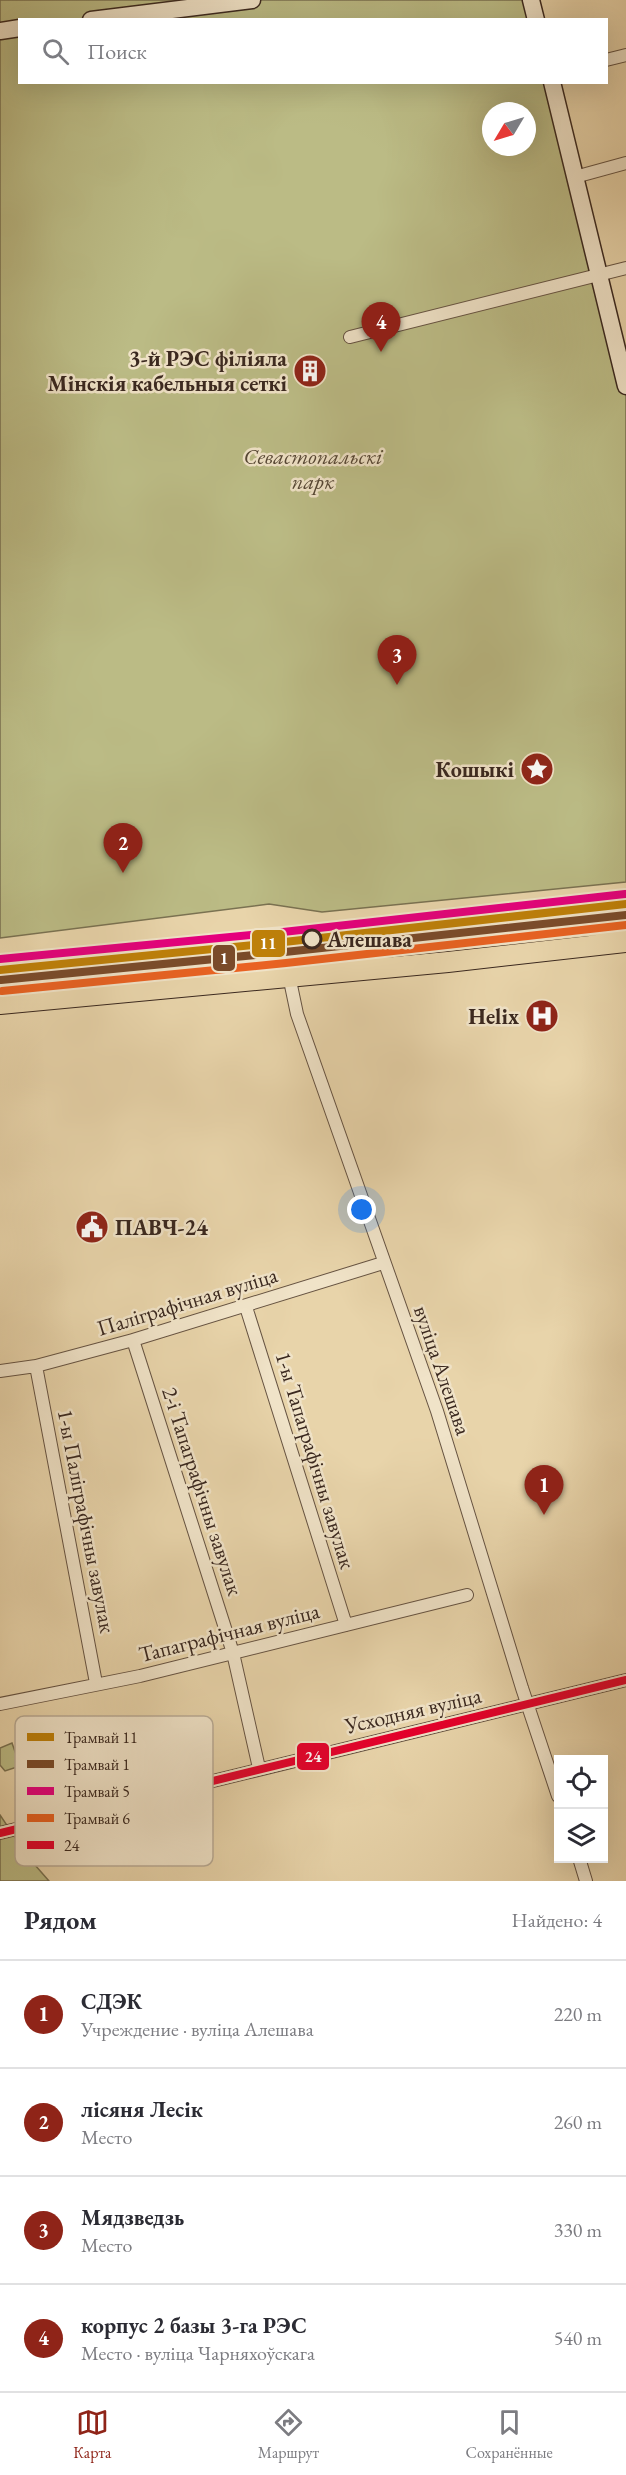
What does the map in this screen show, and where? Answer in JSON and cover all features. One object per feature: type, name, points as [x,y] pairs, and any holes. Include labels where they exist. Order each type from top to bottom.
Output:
[{"type":"main road","points":[[0,1004],[626,922]]},
{"type":"main road","points":[[0,989],[626,942]]},
{"type":"street","points":[[107,18],[252,0]]},
{"type":"street","points":[[531,0],[536,18]]},
{"type":"street","points":[[0,30],[18,28]]},
{"type":"street","points":[[608,60],[626,55]]},
{"type":"street","points":[[552,84],[626,386]]},
{"type":"street","points":[[575,177],[626,164]]},
{"type":"street","points":[[350,337],[626,268]]},
{"type":"street","name":"вуліца Алешава","points":[[287,968],[297,1014],[440,1420],[554,1784]]},
{"type":"street","name":"Паліграфічная вуліца","points":[[0,1371],[36,1366],[133,1340],[383,1263]]},
{"type":"street","name":"1-ы Тапаграфічны завулак","points":[[246,1307],[346,1625]]},
{"type":"street","name":"2-і Тапаграфічны завулак","points":[[133,1340],[233,1653],[260,1768]]},
{"type":"street","name":"1-ы Паліграфічны завулак","points":[[36,1366],[96,1683]]},
{"type":"street","name":"Тапаграфічная вуліца","points":[[0,1704],[140,1676],[467,1595]]},
{"type":"street","name":"Усходняя вуліца","points":[[213,1780],[626,1680]]},
{"type":"street","name":"Усходняя вуліца","points":[[0,1833],[15,1829]]},
{"type":"street","points":[[581,1863],[586,1881]]},
{"type":"green space","name":"Севастопальскі парк","points":[[0,0],[526,0],[532,18],[18,18],[18,84],[548,84],[626,392],[626,882],[322,912],[269,904],[0,938]]},
{"type":"green space","points":[[12,1743],[15,1752],[15,1768],[5,1771],[0,1765],[0,1748]]},
{"type":"green space","points":[[0,1815],[15,1838],[15,1866],[36,1866],[49,1881],[0,1881]]},
{"type":"tram line","name":"5","points":[[0,959],[283,932],[625,894]]},
{"type":"tram line","name":"11","points":[[0,970],[284,942],[626,904]]},
{"type":"tram line","name":"1","points":[[1,980],[626,915]]},
{"type":"tram line","name":"6","points":[[2,991],[286,963],[626,925]]},
{"type":"transit line","name":"24","points":[[213,1781],[626,1680]]},
{"type":"transit line","name":"24","points":[[0,1833],[15,1829]]},
{"type":"place","name":"корпус 2 базы 3-га РЭС","points":[[381,352]]},
{"type":"place","name":"3-й РЭС філіяла Мінскія кабельныя сеткі","points":[[310,371]]},
{"type":"place","name":"Мядзведзь","points":[[397,685]]},
{"type":"place","name":"Кошыкі","points":[[537,769]]},
{"type":"place","name":"лісяня Лесік","points":[[123,873]]},
{"type":"place","name":"Алешава","points":[[312,939]]},
{"type":"place","name":"Helix","points":[[542,1016]]},
{"type":"place","name":"ПАВЧ-24","points":[[92,1227]]},
{"type":"place","name":"СДЭК","points":[[544,1515]]}]
